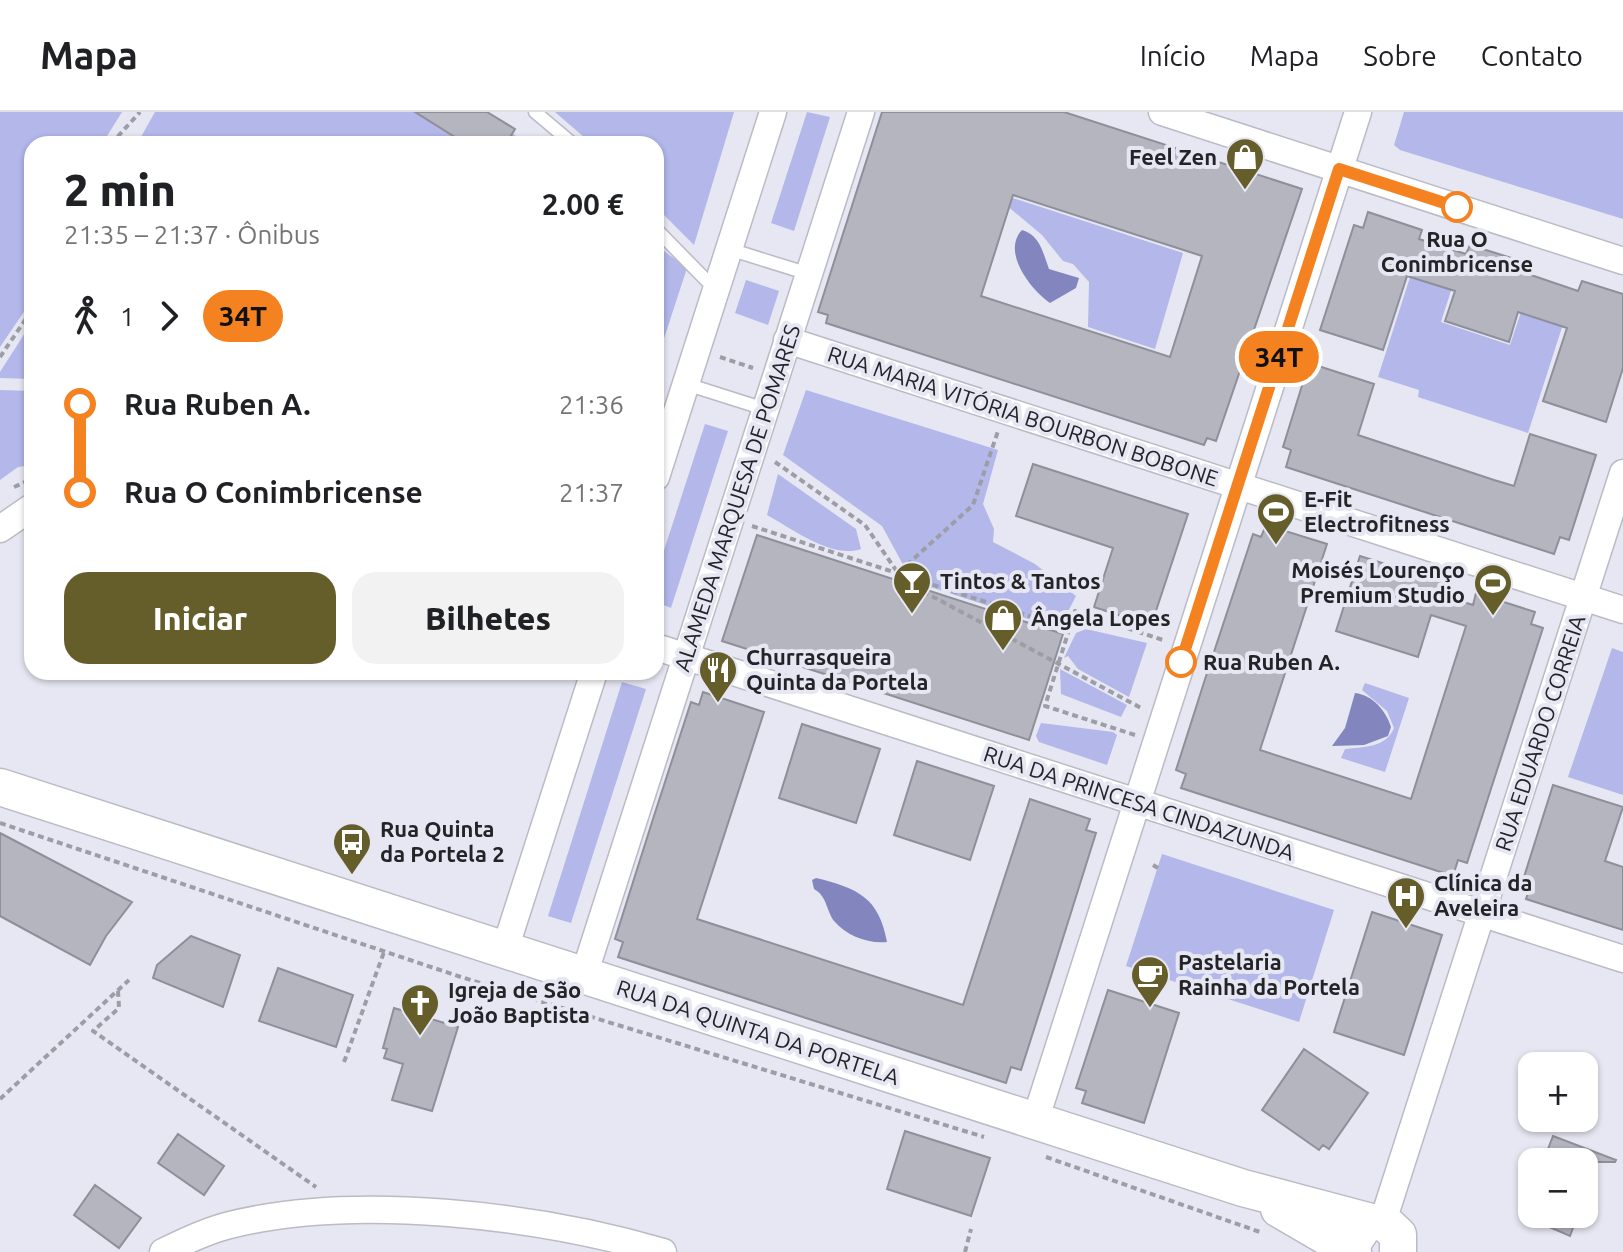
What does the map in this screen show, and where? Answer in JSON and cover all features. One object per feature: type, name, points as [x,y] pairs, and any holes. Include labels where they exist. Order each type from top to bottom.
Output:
[{"type":"street","points":[[664,452],[773,112]]},
{"type":"street","name":"ALAMEDA MARQUESA DE POMARES","points":[[584,975],[861,112]]},
{"type":"street","points":[[1162,112],[1623,261]]},
{"type":"street","points":[[1037,1138],[1159,731],[1358,112]]},
{"type":"street","name":"RUA MARIA VITÓRIA BOURBON BOBONE","points":[[787,340],[1623,610]]},
{"type":"street","name":"RUA EDUARDO CORREIA","points":[[1381,1243],[1482,913],[1623,473]]},
{"type":"street","points":[[0,529],[24,512]]},
{"type":"street","name":"RUA DA PRINCESA CINDAZUNDA","points":[[664,649],[1623,959]]},
{"type":"street","points":[[505,949],[591,680]]},
{"type":"street","name":"RUA DA QUINTA DA PORTELA","points":[[0,787],[584,975],[1037,1138],[1243,1188],[1381,1243]]},
{"type":"street","points":[[163,1252],[224,1227],[301,1214],[350,1212],[463,1214],[524,1221],[607,1236],[663,1252]]},
{"type":"lane","points":[[535,112],[564,136]]},
{"type":"lane","points":[[664,237],[707,281],[718,285]]},
{"type":"lane","points":[[729,249],[809,274]]},
{"type":"lane","points":[[686,384],[765,409]]},
{"type":"path","points":[[118,136],[140,112]]},
{"type":"path","points":[[0,357],[24,322]]},
{"type":"path","points":[[697,350],[776,375]]},
{"type":"path","points":[[753,447],[865,525],[898,573],[913,586],[1058,663],[1159,731]]},
{"type":"path","points":[[898,573],[973,505],[991,450]]},
{"type":"path","points":[[730,519],[1069,629]]},
{"type":"path","points":[[1159,731],[1045,706],[1058,663],[1075,611],[1186,647]]},
{"type":"path","points":[[0,823],[384,951],[994,1141]]},
{"type":"path","points":[[344,1062],[384,951]]},
{"type":"path","points":[[0,1099],[129,980]]},
{"type":"path","points":[[118,991],[119,1008],[93,1031],[350,1212]]},
{"type":"path","points":[[1037,1138],[1262,1233]]},
{"type":"path","points":[[965,1252],[971,1229]]},
{"type":"shaded area","points":[[0,112],[122,112],[107,136],[24,136],[24,312],[0,347]]},
{"type":"shaded area","points":[[155,112],[481,112],[516,136],[142,136]]},
{"type":"shaded area","points":[[555,112],[734,112],[694,245],[664,215],[664,136],[583,136]]},
{"type":"shaded area","points":[[807,112],[830,117],[794,231],[771,223]]},
{"type":"shaded area","points":[[1404,112],[1623,112],[1623,219],[1400,150],[1394,145]]},
{"type":"shaded area","points":[[988,190],[1183,253],[1155,349],[1088,327],[1089,282],[1073,264],[1063,261],[1042,235]]},
{"type":"shaded area","points":[[1022,230],[1037,240],[1049,269],[1079,278],[1076,288],[1050,303],[1035,289],[1017,259],[1016,239]]},
{"type":"shaded area","points":[[1421,243],[1462,256],[1441,322],[1510,345],[1532,279],[1573,293],[1528,433],[1418,397],[1419,390],[1378,377]]},
{"type":"shaded area","points":[[664,251],[687,268],[664,338]]},
{"type":"shaded area","points":[[746,280],[779,291],[768,325],[735,313]]},
{"type":"shaded area","points":[[24,334],[24,379],[0,378],[0,372]]},
{"type":"shaded area","points":[[0,390],[24,391],[24,466],[0,480]]},
{"type":"shaded area","points":[[806,390],[998,450],[983,504],[994,529],[993,542],[1035,564],[1076,596],[1059,629],[912,581],[882,526],[783,455]]},
{"type":"shaded area","points":[[705,424],[728,431],[671,608],[664,605],[664,550]]},
{"type":"shaded area","points":[[778,474],[856,529],[861,549],[837,550],[825,546],[767,515]]},
{"type":"shaded area","points":[[1086,629],[1147,643],[1129,697],[1078,669],[1068,656],[1064,658],[1076,633]]},
{"type":"shaded area","points":[[1612,648],[1623,652],[1623,795],[1568,777]]},
{"type":"shaded area","points":[[1060,669],[1127,705],[1121,717],[1061,694]]},
{"type":"shaded area","points":[[622,682],[646,689],[571,923],[548,916]]},
{"type":"shaded area","points":[[1365,683],[1409,698],[1385,772],[1341,758],[1345,749],[1380,743],[1394,728],[1387,711],[1362,690]]},
{"type":"shaded area","points":[[1355,693],[1373,700],[1386,715],[1391,727],[1388,736],[1364,745],[1332,746],[1345,728]]},
{"type":"shaded area","points":[[1041,723],[1113,732],[1117,735],[1107,765],[1039,742],[1036,736]]},
{"type":"shaded area","points":[[1162,854],[1334,910],[1299,1022],[1126,966]]},
{"type":"shaded area","points":[[816,878],[843,886],[864,897],[878,914],[887,942],[858,938],[839,926],[821,895],[814,889],[812,880]]},
{"type":"building","points":[[415,112],[487,112],[515,129],[511,136],[453,136]]},
{"type":"building","points":[[882,112],[1064,112],[1302,189],[1216,441],[1207,438],[1204,445],[826,323],[828,315],[818,312]],"holes":[[[1013,195],[1202,256],[1170,357],[981,296]]]},
{"type":"building","points":[[1368,212],[1422,230],[1419,239],[1466,254],[1470,245],[1534,265],[1531,275],[1578,291],[1582,281],[1623,294],[1623,368],[1606,422],[1543,401],[1567,328],[1518,312],[1509,342],[1445,321],[1455,291],[1407,276],[1383,350],[1320,330],[1354,225],[1363,228]]},
{"type":"building","points":[[1309,363],[1374,384],[1358,435],[1494,480],[1514,486],[1530,434],[1596,455],[1569,540],[1560,537],[1554,554],[1286,467],[1291,450],[1283,447]]},
{"type":"building","points":[[1033,464],[1188,514],[1151,626],[1094,607],[1113,548],[1016,516]]},
{"type":"building","points":[[1266,525],[1327,544],[1260,750],[1411,799],[1466,626],[1431,615],[1418,657],[1336,631],[1360,556],[1442,582],[1438,594],[1473,605],[1476,593],[1535,612],[1531,624],[1543,628],[1467,863],[1458,860],[1453,876],[1181,788],[1186,774],[1176,770],[1207,673],[1253,534],[1261,537]]},
{"type":"building","points":[[757,535],[1063,634],[1029,740],[722,641]]},
{"type":"building","points":[[703,692],[764,712],[697,919],[963,1005],[1030,799],[1090,819],[1086,830],[1096,833],[1052,973],[1021,1070],[1011,1067],[1006,1083],[618,957],[623,942],[615,939],[653,819],[691,702],[699,705]]},
{"type":"building","points":[[802,724],[880,749],[856,823],[779,798]]},
{"type":"building","points":[[917,761],[994,786],[970,860],[894,835]]},
{"type":"building","points":[[1553,785],[1623,807],[1605,861],[1623,867],[1623,930],[1526,899],[1531,883],[1523,880]]},
{"type":"building","points":[[0,833],[132,902],[106,936],[90,965],[0,916]]},
{"type":"building","points":[[1372,912],[1442,935],[1404,1055],[1334,1032]]},
{"type":"building","points":[[191,936],[240,955],[223,1007],[153,978],[157,965]]},
{"type":"building","points":[[278,968],[353,995],[336,1047],[259,1021]]},
{"type":"building","points":[[1108,990],[1179,1013],[1144,1123],[1082,1103],[1086,1091],[1076,1088]]},
{"type":"building","name":"Igreja de São João Baptista","points":[[394,1008],[458,1027],[432,1111],[392,1100],[403,1064],[384,1058],[387,1049],[383,1048]]},
{"type":"building","points":[[1304,1049],[1368,1093],[1329,1149],[1323,1145],[1319,1150],[1262,1110]]},
{"type":"building","points":[[905,1131],[990,1158],[971,1216],[887,1189]]},
{"type":"building","points":[[178,1134],[224,1166],[204,1195],[158,1163]]},
{"type":"building","points":[[1553,1136],[1584,1148],[1548,1148]]},
{"type":"building","points":[[1598,1153],[1616,1160],[1598,1162]]},
{"type":"building","points":[[95,1185],[141,1218],[119,1248],[74,1215]]},
{"type":"building","points":[[1551,1228],[1573,1228],[1570,1236]]},
{"type":"bus line","name":"34T","points":[[1181,662],[1339,169],[1457,207]]},
{"type":"place","name":"Feel Zen","points":[[1245,191]]},
{"type":"place","name":"Rua O Conimbricense","points":[[1457,207]]},
{"type":"place","name":"E-Fit Electrofitness","points":[[1276,546]]},
{"type":"place","name":"Tintos & Tantos","points":[[912,615]]},
{"type":"place","name":"Moisés Lourenço Premium Studio","points":[[1493,617]]},
{"type":"place","name":"Ângela Lopes","points":[[1003,652]]},
{"type":"place","name":"Rua Ruben A.","points":[[1181,662]]},
{"type":"place","name":"Churrasqueira Quinta da Portela","points":[[718,704]]},
{"type":"place","name":"Rua Quinta da Portela 2","points":[[352,876]]},
{"type":"place","name":"Clínica da Aveleira","points":[[1406,930]]},
{"type":"place","name":"Pastelaria Rainha da Portela","points":[[1150,1009]]},
{"type":"place","name":"Igreja de São João Baptista","points":[[420,1037]]}]
